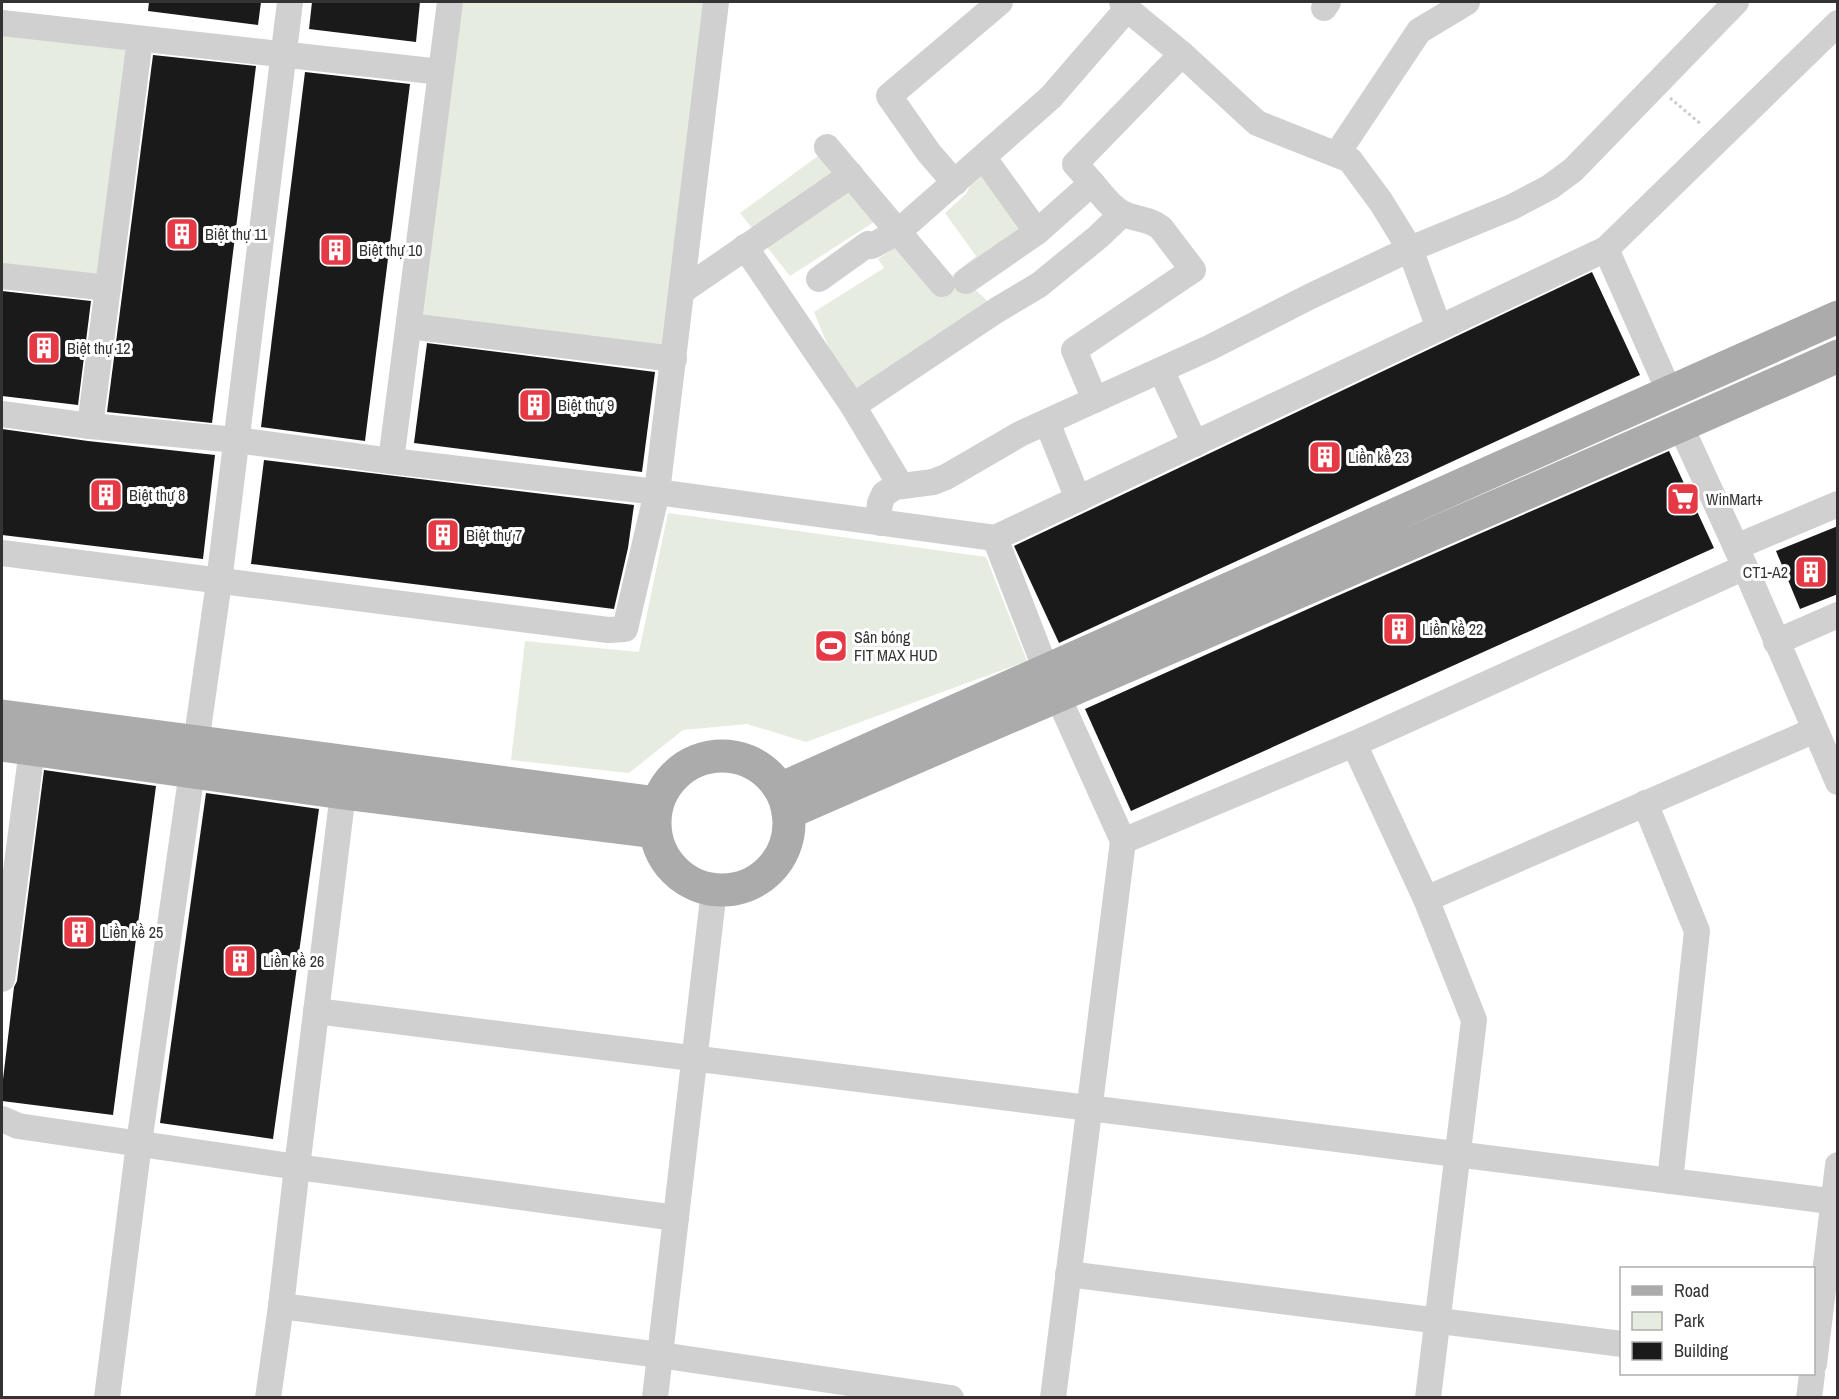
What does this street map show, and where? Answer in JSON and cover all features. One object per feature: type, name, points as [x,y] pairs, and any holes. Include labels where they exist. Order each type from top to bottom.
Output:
[{"type":"main road","points":[[784,801],[1052,682],[1669,391],[1838,317]]},
{"type":"main road","points":[[1052,682],[1681,427],[1838,356]]},
{"type":"main road","points":[[1669,391],[1681,427]]},
{"type":"main road","points":[[2,716],[194,757],[343,793],[656,818]]},
{"type":"main road","points":[[17,747],[194,757],[656,818]]},
{"type":"main road","points":[[715,756],[735,757],[753,763],[768,774],[784,801],[789,830],[784,850],[772,868],[756,882],[736,889],[714,890],[695,885],[678,875],[664,860],[656,842],[656,818],[666,785],[679,771],[696,760],[715,756]]},
{"type":"street","points":[[107,1398],[139,1143],[219,582],[290,2]]},
{"type":"street","points":[[391,461],[450,2]]},
{"type":"street","points":[[2,553],[608,630],[625,628],[657,492],[716,2]]},
{"type":"street","points":[[955,183],[929,153],[888,96],[1000,2]]},
{"type":"street","points":[[1337,154],[1419,31],[1467,2]]},
{"type":"street","points":[[881,523],[880,502],[884,494],[895,487],[933,482],[946,477],[995,447],[1209,348],[1410,249],[1512,207],[1563,179],[1736,2]]},
{"type":"street","points":[[819,279],[868,244],[872,246],[898,231],[984,158],[1051,97],[1125,5],[1257,123],[1350,160],[1361,173],[1410,249],[1439,328]]},
{"type":"street","points":[[2,23],[441,72]]},
{"type":"street","points":[[2,414],[90,426],[236,440],[391,461],[657,492],[995,538],[1606,249],[1838,23]]},
{"type":"street","points":[[90,426],[140,39]]},
{"type":"street","points":[[1095,400],[1074,350],[1193,270],[1161,228],[1155,223],[1122,213],[1113,207],[1076,164],[1182,54]]},
{"type":"street","points":[[827,147],[898,231],[954,282],[1037,232],[1092,183]]},
{"type":"street","points":[[984,158],[1037,232]]},
{"type":"street","points":[[682,291],[851,175]]},
{"type":"street","points":[[853,406],[997,310],[1039,285],[1098,237],[1122,213]]},
{"type":"street","points":[[745,247],[853,406],[901,486]]},
{"type":"street","points":[[1606,249],[1669,391]]},
{"type":"street","points":[[2,276],[108,288]]},
{"type":"street","points":[[409,326],[674,359]]},
{"type":"street","points":[[1161,370],[1195,444]]},
{"type":"street","points":[[1047,422],[1078,499]]},
{"type":"street","points":[[1681,427],[1838,782]]},
{"type":"street","points":[[1123,841],[1354,744],[1740,557],[1838,504]]},
{"type":"street","points":[[995,538],[1052,682],[1123,841],[1053,1398]]},
{"type":"street","points":[[1776,642],[1838,615]]},
{"type":"street","points":[[1426,899],[1815,730]]},
{"type":"street","points":[[1354,744],[1426,899],[1474,1020],[1428,1398]]},
{"type":"street","points":[[2,979],[17,747]]},
{"type":"street","points":[[268,1398],[343,793]]},
{"type":"street","points":[[1645,803],[1697,931],[1670,1181]]},
{"type":"street","points":[[655,1398],[714,890]]},
{"type":"street","points":[[316,1011],[1835,1202]]},
{"type":"street","points":[[2,1119],[18,1126],[297,1167],[676,1218]]},
{"type":"street","points":[[1815,1356],[1838,1166]]},
{"type":"street","points":[[1068,1274],[1620,1344]]},
{"type":"street","points":[[281,1306],[660,1355],[951,1398]]},
{"type":"street","points":[[1809,1398],[1812,1375]]},
{"type":"path","points":[[1655,85],[1719,139]]},
{"type":"green space","points":[[450,2],[716,2],[674,359],[409,326]]},
{"type":"green space","points":[[2,22],[140,39],[108,288],[2,276]]},
{"type":"green space","points":[[822,153],[874,222],[790,276],[740,213]]},
{"type":"green space","points":[[984,158],[1037,232],[966,281],[997,310],[853,406],[814,312],[884,268],[878,259],[906,240],[942,284],[976,256],[945,213],[966,194]]},
{"type":"green space","name":"Sân bóng FIT MAX HUD","points":[[668,513],[986,557],[1027,661],[806,742],[747,724],[683,730],[629,773],[511,760],[525,641],[639,652]]},
{"type":"building","points":[[149,2],[261,2],[258,25],[148,11]]},
{"type":"building","points":[[312,2],[420,2],[416,42],[309,29]]},
{"type":"building","name":"Biệt thự 11","points":[[153,55],[256,66],[212,423],[107,412]]},
{"type":"building","name":"Biệt thự 10","points":[[305,72],[410,84],[365,441],[261,427]]},
{"type":"building","name":"Liền kề 23","points":[[1592,272],[1640,375],[1059,643],[1014,546]]},
{"type":"building","name":"Biệt thự 12","points":[[2,291],[91,301],[78,405],[2,396]]},
{"type":"building","name":"Biệt thự 9","points":[[427,343],[655,372],[642,472],[414,443]]},
{"type":"building","name":"Biệt thự 8","points":[[2,429],[215,455],[203,559],[2,535]]},
{"type":"building","name":"Liền kề 22","points":[[1669,451],[1714,548],[1131,811],[1085,709]]},
{"type":"building","name":"Biệt thự 7","points":[[264,460],[634,505],[628,548],[614,609],[251,564]]},
{"type":"building","name":"CT1-A2","points":[[1838,526],[1838,594],[1800,609],[1776,551]]},
{"type":"building","name":"Liền kề 25","points":[[44,770],[156,786],[113,1115],[2,1101],[14,987],[17,981]]},
{"type":"building","name":"Liền kề 26","points":[[206,793],[319,809],[273,1139],[160,1123]]},
{"type":"place","name":"Biệt thự 11","points":[[182,234]]},
{"type":"place","name":"Biệt thự 10","points":[[336,250]]},
{"type":"place","name":"Biệt thự 12","points":[[44,348]]},
{"type":"place","name":"Biệt thự 9","points":[[535,405]]},
{"type":"place","name":"Liền kề 23","points":[[1325,457]]},
{"type":"place","name":"Biệt thự 8","points":[[106,495]]},
{"type":"place","name":"WinMart+","points":[[1683,499]]},
{"type":"place","name":"Biệt thự 7","points":[[443,535]]},
{"type":"place","name":"CT1-A2","points":[[1811,572]]},
{"type":"place","name":"Liền kề 22","points":[[1399,629]]},
{"type":"place","name":"Sân bóng FIT MAX HUD","points":[[831,646]]},
{"type":"place","name":"Liền kề 25","points":[[79,932]]},
{"type":"place","name":"Liền kề 26","points":[[240,961]]}]
